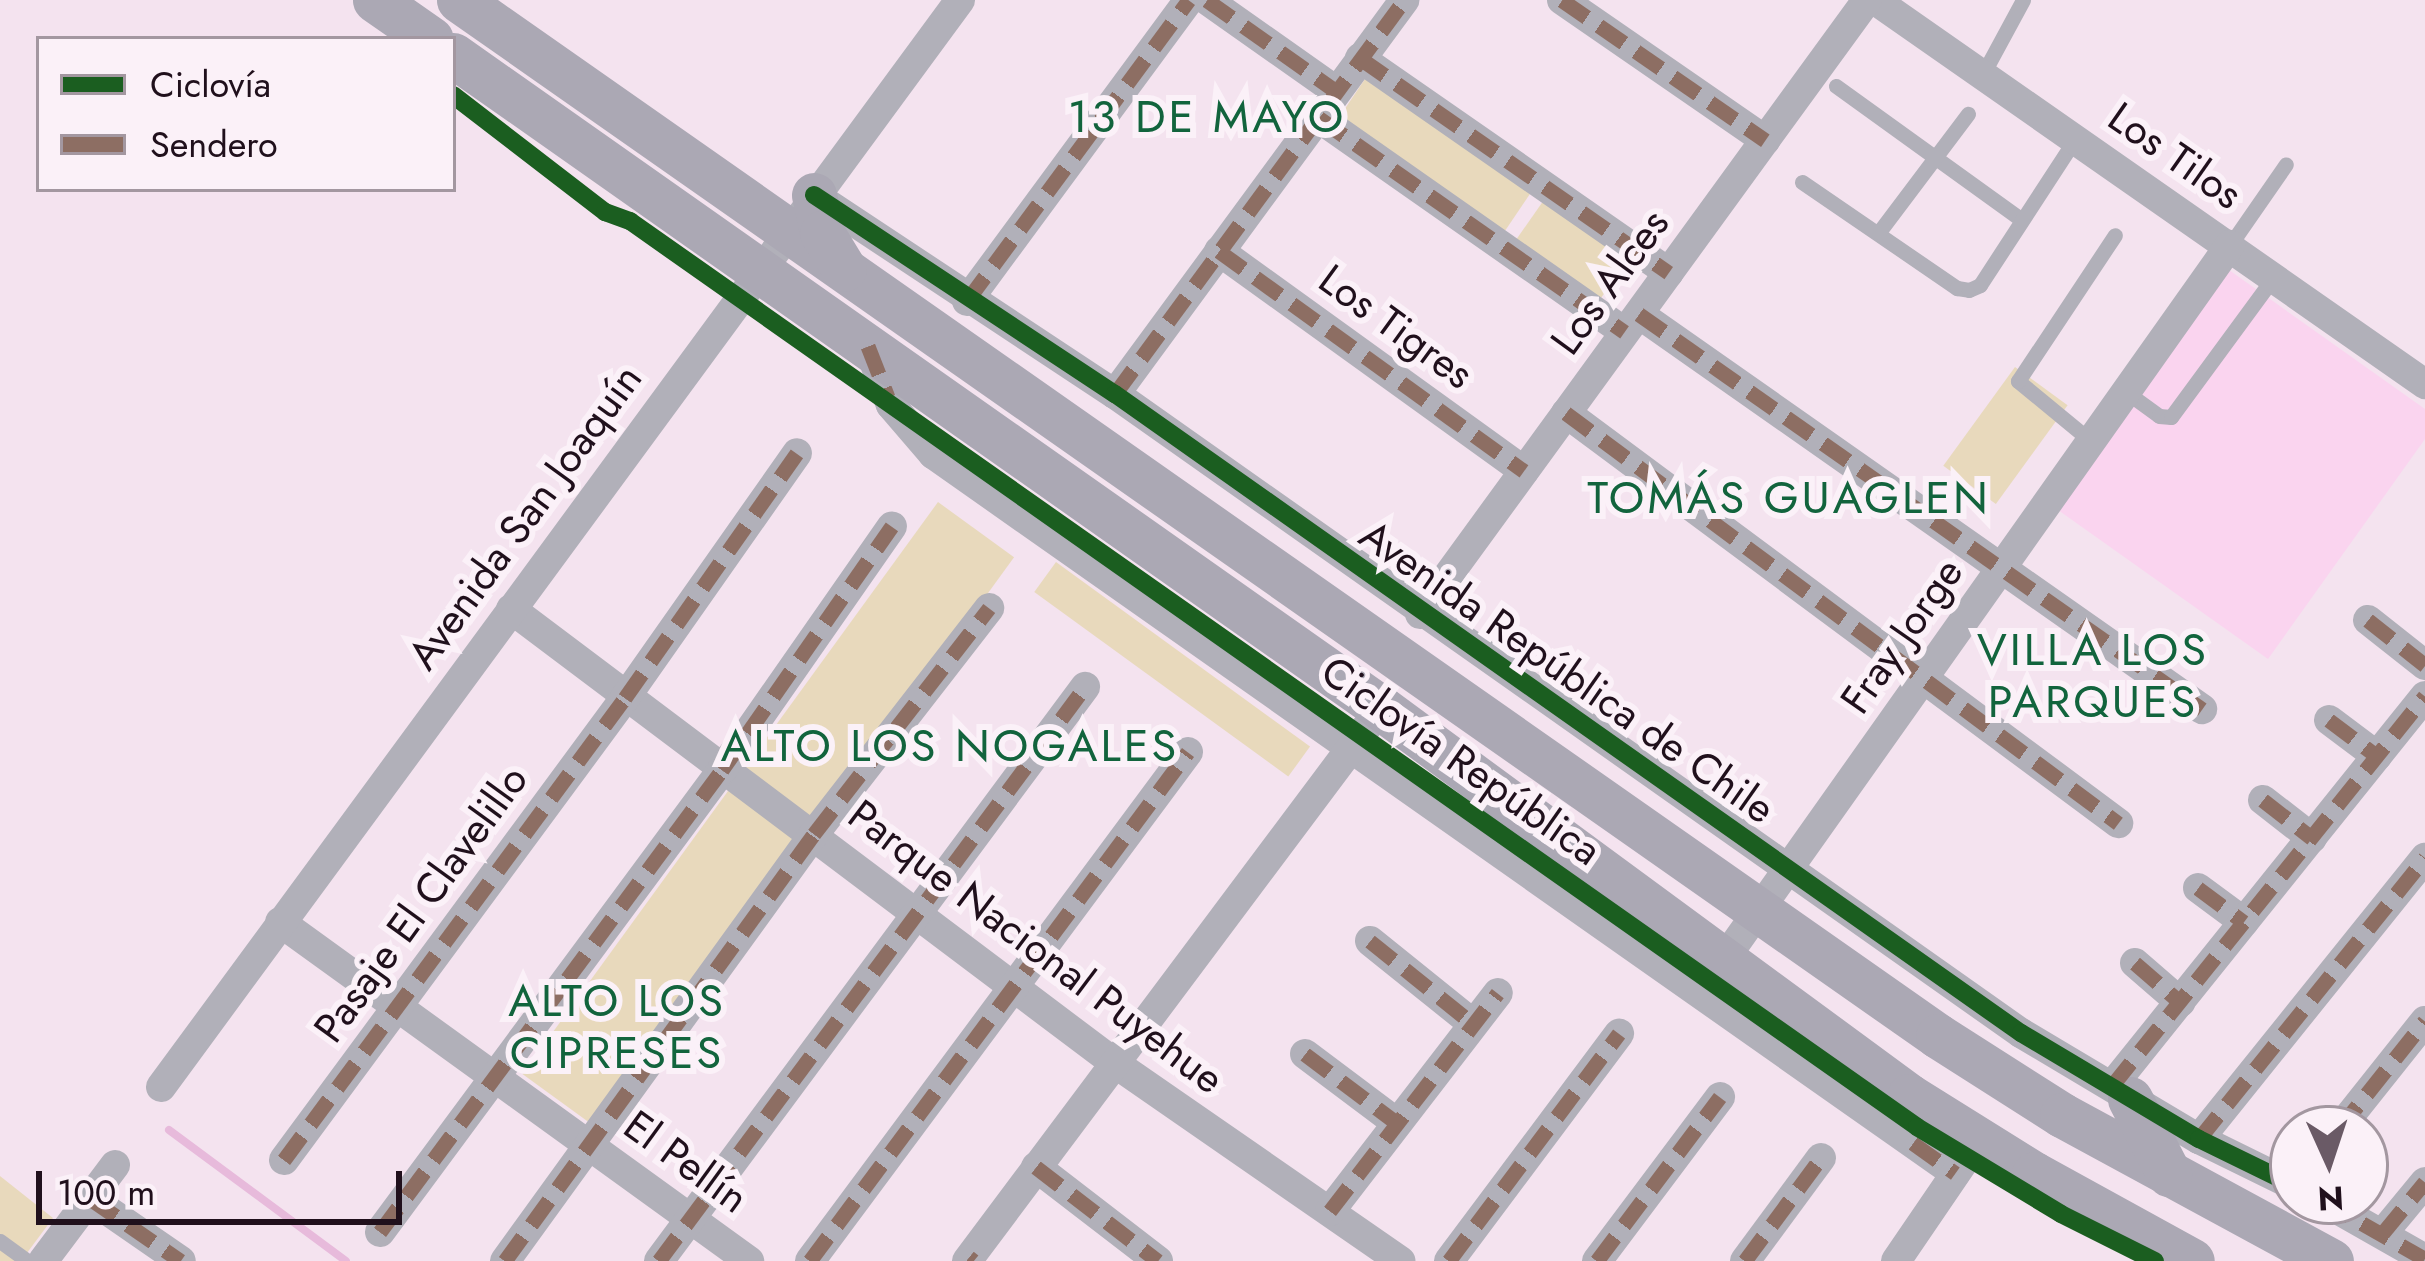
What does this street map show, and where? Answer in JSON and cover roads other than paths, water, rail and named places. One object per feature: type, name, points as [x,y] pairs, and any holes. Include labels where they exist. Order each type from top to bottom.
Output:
[{"type":"main road","points":[[375,0],[426,36]]},
{"type":"main road","name":"Avenida República de Chile","points":[[460,0],[1938,1036],[2169,1174],[2331,1261]]},
{"type":"main road","points":[[456,57],[1381,708],[1726,958],[1909,1096],[1967,1157],[2192,1261]]},
{"type":"main road","points":[[814,195],[822,233],[850,276]]},
{"type":"main road","points":[[2121,1092],[2169,1174]]},
{"type":"street","name":"Avenida San Joaquín","points":[[161,1087],[960,0]]},
{"type":"street","points":[[967,301],[1189,0]]},
{"type":"street","points":[[1207,0],[1328,105],[1632,323],[2003,566],[2202,709]]},
{"type":"street","points":[[1114,394],[1404,0]]},
{"type":"street","points":[[1562,0],[1765,140]]},
{"type":"street","name":"Los Alces","points":[[1420,614],[1871,0]]},
{"type":"street","name":"Los Tilos","points":[[1871,0],[1908,12],[2075,139],[2425,384]]},
{"type":"street","points":[[1360,58],[1669,273]]},
{"type":"street","name":"Avenida República de Chile","points":[[814,195],[967,301],[1114,394],[1420,614],[2021,1033],[2199,1139],[2269,1173]]},
{"type":"street","name":"Fray Jorge","points":[[1726,958],[2230,245]]},
{"type":"street","name":"Los Tigres","points":[[1219,251],[1524,471]]},
{"type":"street","points":[[868,346],[891,404],[933,454],[1351,748],[1967,1157],[1896,1261]]},
{"type":"street","points":[[1566,413],[2118,823]]},
{"type":"street","name":"Pasaje El Clavelillo","points":[[284,1160],[625,698],[797,453]]},
{"type":"street","points":[[380,1232],[722,770],[892,526]]},
{"type":"street","points":[[505,1261],[814,834],[989,608]]},
{"type":"street","name":"Parque Nacional Puyehue","points":[[511,609],[1116,1064],[1400,1261]]},
{"type":"street","points":[[2368,620],[2425,665]]},
{"type":"street","points":[[659,1261],[1085,687]]},
{"type":"street","points":[[2121,1092],[2180,1002],[2425,696]]},
{"type":"street","points":[[970,1260],[1381,708]]},
{"type":"street","points":[[2329,720],[2377,756]]},
{"type":"street","points":[[810,1261],[1189,752]]},
{"type":"street","points":[[2263,800],[2312,838]]},
{"type":"street","points":[[2199,1139],[2425,858]]},
{"type":"street","points":[[2198,888],[2244,922]]},
{"type":"street","name":"El Pellín","points":[[280,922],[400,1004],[749,1261]]},
{"type":"street","points":[[1370,941],[1472,1023]]},
{"type":"street","points":[[2135,963],[2180,1002]]},
{"type":"street","points":[[1330,1211],[1498,993]]},
{"type":"street","points":[[2358,1105],[2425,1021]]},
{"type":"street","points":[[1450,1261],[1619,1034]]},
{"type":"street","points":[[1305,1054],[1397,1123]]},
{"type":"street","points":[[1597,1261],[1720,1097]]},
{"type":"street","points":[[1745,1261],[1821,1158]]},
{"type":"street","points":[[43,1261],[115,1165]]},
{"type":"street","points":[[1036,1167],[1158,1261]]},
{"type":"street","points":[[2383,1233],[2425,1182]]},
{"type":"street","points":[[91,1198],[181,1261]]},
{"type":"street","points":[[2368,1225],[2425,1259]]},
{"type":"lane","points":[[1984,72],[2023,0]]},
{"type":"lane","points":[[1837,86],[2023,220]]},
{"type":"lane","points":[[1879,232],[1968,114]]},
{"type":"lane","points":[[1802,182],[1957,288],[1969,290],[1980,285],[2075,139]]},
{"type":"lane","points":[[2230,245],[2286,164]]},
{"type":"lane","points":[[2092,443],[2018,381],[2115,235]]},
{"type":"lane","points":[[2129,394],[2159,416],[2170,417],[2274,277]]},
{"type":"lane","points":[[0,1241],[28,1261]]},
{"type":"waterway","points":[[169,1130],[346,1261]]},
{"type":"district","name":"13 DE MAYO","points":[[1207,117]]},
{"type":"district","name":"TOMÁS GUAGLEN","points":[[1789,498]]},
{"type":"district","name":"VILLA LOS PARQUES","points":[[2093,676]]},
{"type":"district","name":"ALTO LOS NOGALES","points":[[950,746]]},
{"type":"district","name":"ALTO LOS CIPRESES","points":[[617,1027]]}]
